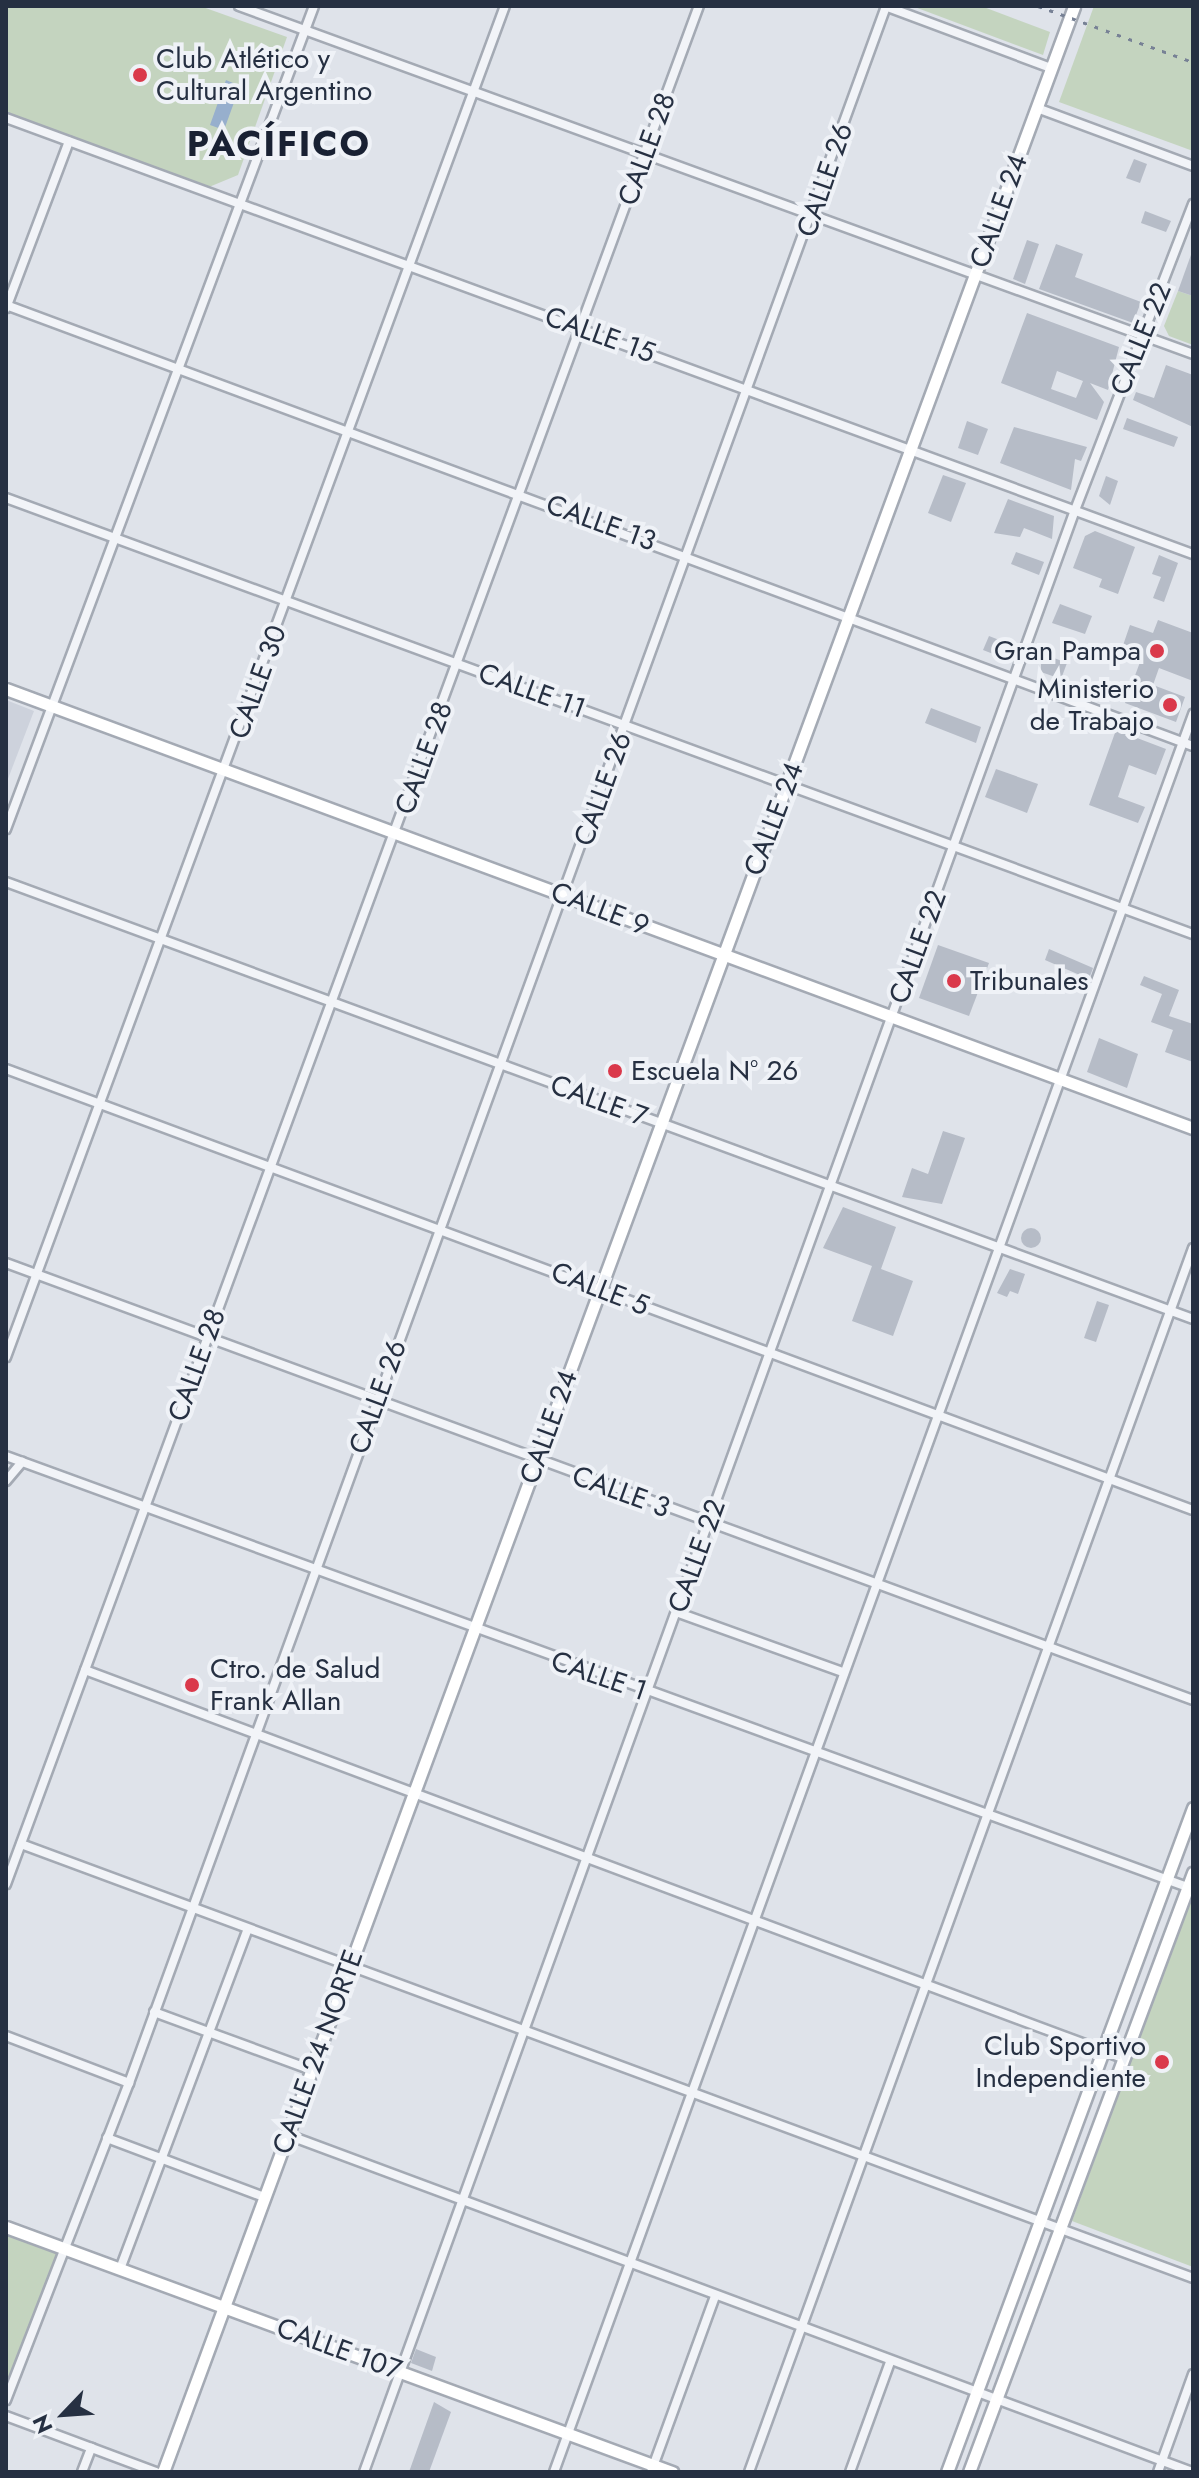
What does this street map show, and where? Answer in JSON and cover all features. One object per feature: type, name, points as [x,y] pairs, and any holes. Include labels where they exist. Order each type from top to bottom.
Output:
[{"type":"street","points":[[239,6],[1193,354]]},
{"type":"street","points":[[6,829],[119,539],[314,6]]},
{"type":"street","name":"CALLE 30","points":[[6,1357],[351,431],[505,6]]},
{"type":"street","name":"CALLE 28","points":[[6,1884],[331,1002],[584,329],[699,6]]},
{"type":"street","points":[[885,6],[1051,68]]},
{"type":"street","name":"CALLE 26","points":[[6,2400],[129,2083],[749,390],[885,6]]},
{"type":"street","name":"CALLE 24","points":[[474,1632],[1074,6]]},
{"type":"street","points":[[1037,108],[1193,166]]},
{"type":"street","name":"CALLE 15","points":[[6,118],[1193,554]]},
{"type":"street","points":[[6,306],[69,141]]},
{"type":"street","name":"CALLE 22","points":[[364,2472],[528,2032],[647,1692],[1018,677],[1075,510],[1193,204]]},
{"type":"street","name":"CALLE 13","points":[[6,306],[1018,677],[1193,746]]},
{"type":"street","name":"CALLE 11","points":[[6,498],[1193,934]]},
{"type":"street","name":"CALLE 9","points":[[6,689],[1193,1128]]},
{"type":"street","points":[[554,2472],[757,1925],[813,1754],[1193,714]]},
{"type":"street","name":"CALLE 7","points":[[6,882],[1193,1319]]},
{"type":"street","name":"CALLE 5","points":[[6,1069],[771,1354],[938,1412],[1193,1510]]},
{"type":"street","points":[[749,2472],[1193,1248]]},
{"type":"street","name":"CALLE 3","points":[[6,1263],[376,1403],[876,1582],[1193,1700]]},
{"type":"street","name":"CALLE 1","points":[[6,1456],[474,1632],[1190,1888]]},
{"type":"street","points":[[6,1481],[22,1462]]},
{"type":"street","points":[[676,1612],[843,1672]]},
{"type":"street","name":"CALLE 24 NORTE","points":[[163,2472],[474,1632]]},
{"type":"street","points":[[85,1670],[413,1796],[590,1859],[757,1925],[1122,2058]]},
{"type":"street","points":[[947,2472],[1193,1808]]},
{"type":"street","points":[[21,1844],[1193,2278]]},
{"type":"street","points":[[969,2472],[1122,2058],[1190,1888],[1193,1873]]},
{"type":"street","points":[[120,2269],[248,1929]]},
{"type":"street","points":[[154,2012],[312,2070]]},
{"type":"street","points":[[6,2036],[129,2083]]},
{"type":"street","points":[[288,2135],[463,2205],[631,2263],[1192,2472]]},
{"type":"street","points":[[107,2138],[264,2197]]},
{"type":"street","name":"CALLE 107","points":[[6,2227],[401,2371],[569,2434],[652,2469],[672,2472]]},
{"type":"street","points":[[652,2469],[715,2296]]},
{"type":"street","points":[[850,2472],[890,2362]]},
{"type":"street","points":[[1158,2472],[1193,2374]]},
{"type":"street","points":[[6,2416],[156,2472]]},
{"type":"street","points":[[82,2472],[91,2448]]},
{"type":"shaded area","points":[[6,700],[34,711],[6,784]]},
{"type":"green space","name":"Club Atlético y Cultural Argentino","points":[[6,6],[200,6],[287,37],[238,175],[209,187],[6,112]]},
{"type":"green space","points":[[912,6],[981,6],[1050,32],[1043,55]]},
{"type":"green space","points":[[1094,6],[1193,6],[1193,151],[1059,102]]},
{"type":"green space","points":[[1178,291],[1193,296],[1193,345],[1169,336],[1164,326]]},
{"type":"green space","name":"Club Sportivo Independiente","points":[[1190,1901],[1193,1903],[1193,2267],[1072,2221]]},
{"type":"green space","points":[[6,2232],[58,2251],[6,2392]]},
{"type":"water","points":[[226,80],[240,86],[224,130],[210,125]]},
{"type":"building","points":[[1134,159],[1147,164],[1140,183],[1126,178]]},
{"type":"building","points":[[1145,211],[1171,221],[1166,232],[1141,223]]},
{"type":"building","points":[[1027,240],[1039,244],[1025,284],[1013,279]]},
{"type":"building","points":[[1056,244],[1083,254],[1075,277],[1141,302],[1133,323],[1039,289]]},
{"type":"building","points":[[1193,252],[1193,296],[1178,291]]},
{"type":"building","points":[[1027,313],[1119,347],[1108,390],[1090,383],[1104,402],[1097,420],[1001,383]],"holes":[[[1057,371],[1083,381],[1076,398],[1051,389]]]},
{"type":"building","points":[[1166,365],[1193,375],[1193,427],[1133,400],[1136,392],[1154,398]]},
{"type":"building","points":[[1127,418],[1178,437],[1174,447],[1123,429]]},
{"type":"building","points":[[967,421],[988,429],[978,455],[958,448]]},
{"type":"building","points":[[1014,427],[1087,447],[1081,461],[1075,459],[1071,490],[1000,463]]},
{"type":"building","points":[[943,475],[966,483],[951,522],[928,513]]},
{"type":"building","points":[[1106,476],[1118,481],[1110,505],[1099,496]]},
{"type":"building","points":[[1008,499],[1054,516],[1052,539],[1024,528],[1020,537],[994,533]]},
{"type":"building","points":[[1095,531],[1135,547],[1118,594],[1099,587],[1102,579],[1073,568],[1085,536]]},
{"type":"building","points":[[1016,552],[1044,562],[1039,575],[1011,564]]},
{"type":"building","points":[[1159,555],[1178,563],[1164,602],[1153,598],[1161,577],[1152,574]]},
{"type":"building","points":[[1060,604],[1092,616],[1085,634],[1052,623]]},
{"type":"building","points":[[1158,620],[1193,633],[1193,681],[1159,668],[1153,685],[1185,697],[1176,722],[1125,703],[1140,662],[1120,654],[1130,625],[1153,633]]},
{"type":"building","points":[[989,636],[1012,645],[1009,653],[1001,657],[983,650]]},
{"type":"building","points":[[1041,653],[1067,663],[1061,679],[1041,672]]},
{"type":"building","points":[[931,708],[981,727],[976,743],[925,723]]},
{"type":"building","points":[[1116,730],[1166,749],[1156,775],[1129,765],[1118,797],[1145,807],[1138,823],[1089,805]]},
{"type":"building","points":[[996,769],[1038,784],[1027,813],[985,797]]},
{"type":"building","name":"Tribunales","points":[[938,945],[989,963],[969,1016],[919,998]]},
{"type":"building","points":[[1049,949],[1093,968],[1089,979],[1045,960]]},
{"type":"building","points":[[1144,976],[1179,990],[1169,1016],[1193,1024],[1193,1062],[1165,1052],[1173,1030],[1151,1022],[1162,994],[1140,985]]},
{"type":"building","points":[[1099,1038],[1138,1054],[1127,1088],[1087,1072]]},
{"type":"building","points":[[943,1131],[965,1138],[942,1204],[902,1197],[912,1168],[928,1174]]},
{"type":"building","points":[[843,1207],[896,1227],[881,1269],[913,1281],[893,1336],[852,1321],[872,1266],[823,1248]]},
{"type":"building","points":[[1031,1228],[1038,1231],[1041,1238],[1038,1245],[1031,1248],[1024,1245],[1021,1238],[1024,1231]]},
{"type":"building","points":[[1010,1269],[1025,1274],[1018,1294],[1010,1291],[1007,1297],[997,1293]]},
{"type":"building","points":[[1097,1301],[1109,1305],[1096,1342],[1084,1338]]},
{"type":"building","points":[[416,2349],[436,2357],[432,2371],[411,2363]]},
{"type":"building","points":[[434,2402],[451,2412],[429,2472],[409,2472]]},
{"type":"railway","points":[[1038,6],[1193,62]]},
{"type":"place","name":"Club Atlético y Cultural Argentino","points":[[140,75]]},
{"type":"place","name":"Gran Pampa","points":[[1157,651]]},
{"type":"place","name":"Ministerio de Trabajo","points":[[1170,705]]},
{"type":"place","name":"Tribunales","points":[[954,981]]},
{"type":"place","name":"Escuela N° 26","points":[[615,1071]]},
{"type":"place","name":"Ctro. de Salud Frank Allan","points":[[192,1685]]},
{"type":"place","name":"Club Sportivo Independiente","points":[[1162,2062]]},
{"type":"district","name":"PACÍFICO","points":[[279,144]]}]
